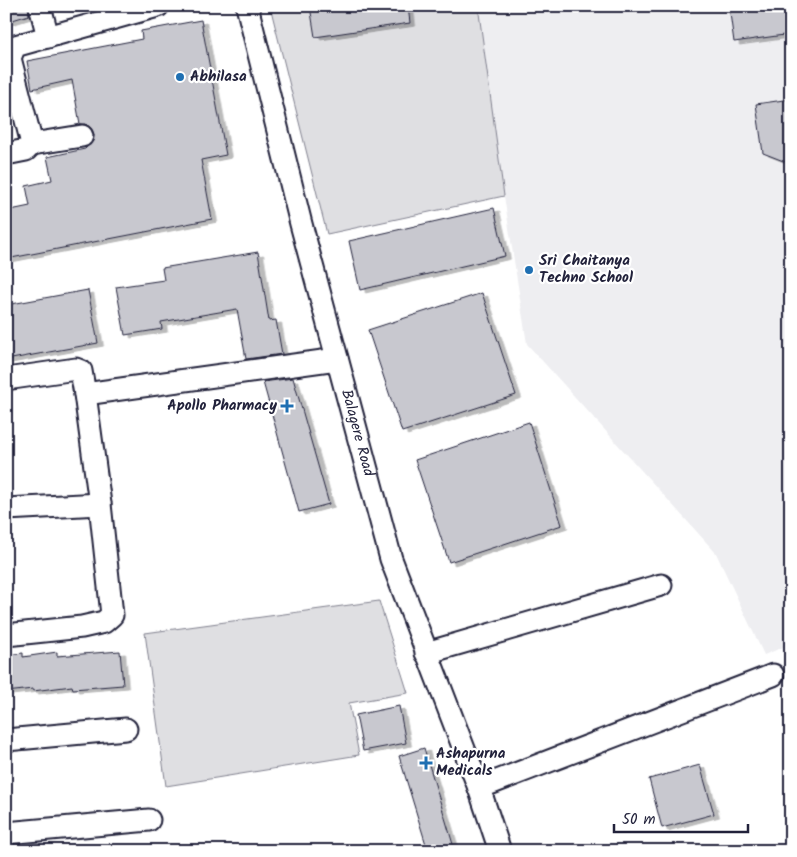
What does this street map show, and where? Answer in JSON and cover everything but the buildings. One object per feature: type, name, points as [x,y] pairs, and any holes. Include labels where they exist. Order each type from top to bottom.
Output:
[{"type":"street","points":[[40,6],[48,37]]},
{"type":"street","points":[[32,144],[10,58],[15,46],[158,6]]},
{"type":"street","name":"Balagere Road","points":[[247,6],[301,224],[390,559],[479,788],[500,851]]},
{"type":"street","points":[[6,154],[26,150],[32,144],[82,136]]},
{"type":"street","points":[[85,394],[337,359]]},
{"type":"street","points":[[6,379],[76,369],[81,372],[100,504],[112,615],[104,622],[82,628],[6,635]]},
{"type":"street","points":[[6,509],[100,504]]},
{"type":"street","points":[[426,653],[662,585]]},
{"type":"street","points":[[479,788],[773,675]]},
{"type":"street","points":[[6,740],[126,729]]},
{"type":"street","points":[[6,833],[149,820]]},
{"type":"shaded area","points":[[270,6],[478,6],[504,196],[327,234]]},
{"type":"shaded area","points":[[478,6],[791,6],[791,644],[764,655],[716,553],[527,344],[504,196]]},
{"type":"shaded area","points":[[379,601],[408,693],[349,703],[359,755],[166,786],[145,633]]},
{"type":"place","name":"Abhilasa","points":[[180,77]]},
{"type":"place","name":"Sri Chaitanya Techno School","points":[[529,270]]},
{"type":"place","name":"Apollo Pharmacy","points":[[287,406]]},
{"type":"place","name":"Ashapurna Medicals","points":[[426,763]]}]
